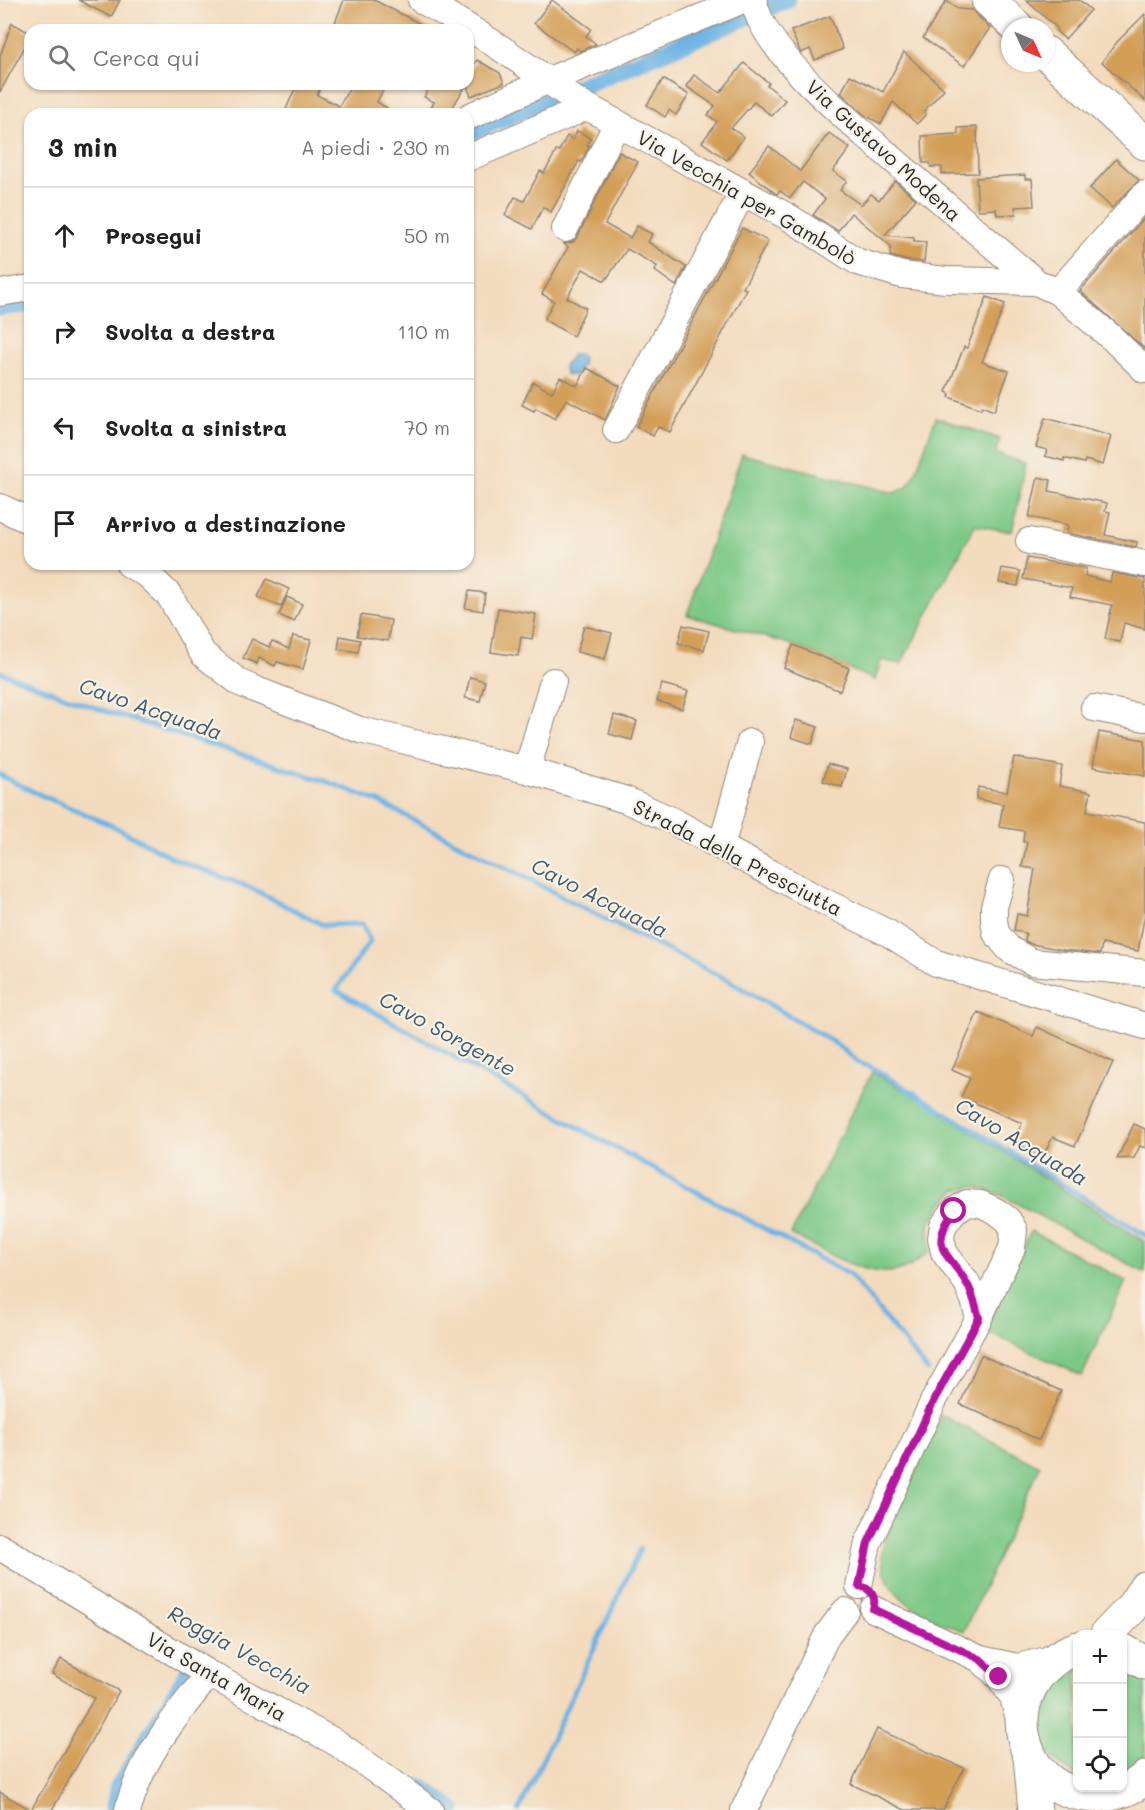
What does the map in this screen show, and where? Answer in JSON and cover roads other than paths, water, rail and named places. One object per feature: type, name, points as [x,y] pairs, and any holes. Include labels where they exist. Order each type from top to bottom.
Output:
[{"type":"main road","points":[[988,0],[1007,18]]},
{"type":"main road","points":[[1055,61],[1145,143]]},
{"type":"main road","points":[[1112,1630],[1131,1609],[1145,1588]]},
{"type":"main road","points":[[1035,1810],[1022,1711],[1028,1690],[1039,1672],[1066,1653]]},
{"type":"main road","points":[[1127,1653],[1145,1663]]},
{"type":"main road","points":[[1026,1744],[1041,1772],[1056,1785],[1073,1793],[1099,1792]]},
{"type":"main road","points":[[1059,1810],[1072,1801],[1120,1792]]},
{"type":"street","name":"Via Vecchia per Gambolò","points":[[421,0],[462,24]]},
{"type":"street","points":[[474,154],[567,93],[750,1]]},
{"type":"street","name":"Via Gustavo Modena","points":[[750,1],[763,26],[794,67],[827,101],[1047,287]]},
{"type":"street","name":"Via Vecchia per Gambolò","points":[[474,32],[617,123],[790,218],[858,262],[902,275],[1047,287]]},
{"type":"street","points":[[474,116],[567,93]]},
{"type":"street","points":[[565,229],[617,123]]},
{"type":"street","points":[[616,430],[743,192]]},
{"type":"street","points":[[1145,194],[1047,287],[1112,338],[1145,370]]},
{"type":"street","points":[[0,293],[24,289]]},
{"type":"street","points":[[0,507],[24,518]]},
{"type":"street","points":[[1029,541],[1145,564]]},
{"type":"street","name":"Strada della Presciutta","points":[[139,570],[169,595],[203,654],[240,682],[360,730],[527,770],[626,800],[669,819],[888,933],[936,963],[1145,1026]]},
{"type":"street","points":[[527,770],[553,681]]},
{"type":"street","points":[[1094,708],[1145,718]]},
{"type":"street","points":[[722,847],[750,742]]},
{"type":"street","points":[[1002,880],[994,907],[994,920],[996,933],[1009,950],[1032,962],[1145,973]]},
{"type":"street","points":[[859,1586],[868,1543],[934,1400],[979,1318]]},
{"type":"street","name":"Via Santa Maria","points":[[0,1547],[199,1667],[337,1743],[426,1807]]},
{"type":"street","points":[[859,1586],[870,1591],[874,1596],[873,1609],[863,1618],[856,1618],[844,1611],[842,1606],[844,1594],[853,1587],[859,1586]]},
{"type":"street","points":[[873,1609],[980,1659],[1018,1667],[1066,1653]]},
{"type":"street","points":[[744,1810],[827,1635],[844,1611]]},
{"type":"street","points":[[980,1659],[999,1677],[1013,1697],[1026,1744]]},
{"type":"street","points":[[128,1810],[132,1795],[199,1667]]},
{"type":"water","points":[[578,354],[583,358],[582,365],[576,375],[567,375],[564,366],[572,355]]},
{"type":"waterway","points":[[474,130],[787,0]]},
{"type":"waterway","points":[[0,307],[24,305]]},
{"type":"waterway","name":"Cavo Acquada","points":[[0,672],[102,710],[328,782],[377,801],[726,979],[835,1043],[859,1063],[871,1067],[1145,1235]]},
{"type":"waterway","name":"Cavo Sorgente","points":[[0,775],[115,827],[177,860],[251,888],[323,925],[362,924],[370,941],[336,990],[588,1133],[850,1275],[928,1371]]},
{"type":"waterway","points":[[519,1810],[640,1549]]},
{"type":"waterway","points":[[114,1810],[118,1788],[199,1655]]},
{"type":"waterway","name":"Roggia Vecchia","points":[[420,1787],[453,1810]]}]
